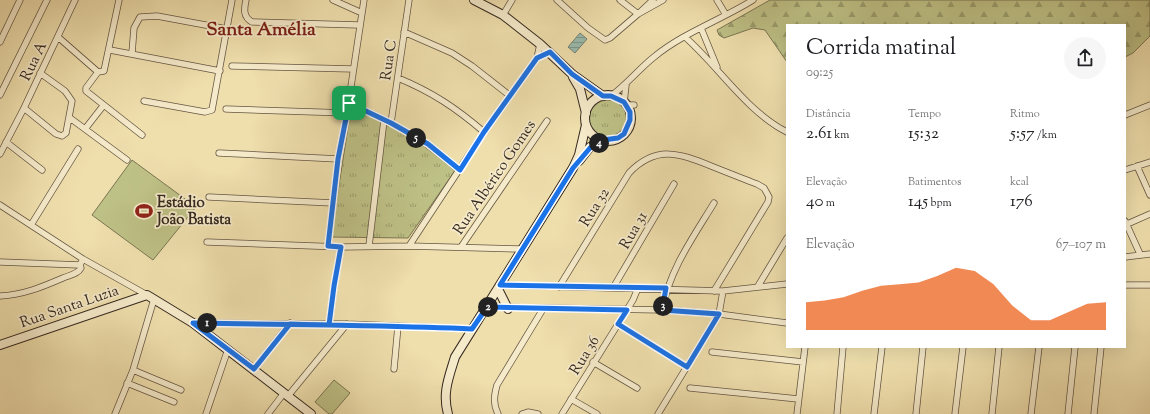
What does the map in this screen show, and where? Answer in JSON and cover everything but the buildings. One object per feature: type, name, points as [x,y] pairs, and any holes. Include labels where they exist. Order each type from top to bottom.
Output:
[{"type":"street","points":[[0,42],[20,0]]},
{"type":"street","points":[[0,95],[47,0]]},
{"type":"street","name":"Rua A","points":[[0,154],[24,108],[75,0]]},
{"type":"street","points":[[119,0],[110,50],[101,72],[86,88],[86,91],[103,106],[142,135]]},
{"type":"street","points":[[144,101],[205,112],[212,110],[214,106],[232,0]]},
{"type":"street","points":[[246,0],[246,17],[252,22],[359,24]]},
{"type":"street","points":[[333,0],[362,12]]},
{"type":"street","points":[[328,246],[338,159],[349,103],[359,24],[364,0]]},
{"type":"street","name":"Rua C","points":[[391,123],[408,0]]},
{"type":"street","points":[[474,0],[502,15],[550,52],[572,74],[607,96],[628,104]]},
{"type":"street","points":[[502,15],[512,0]]},
{"type":"street","points":[[557,0],[588,28],[605,40],[610,38],[653,0]]},
{"type":"street","points":[[620,0],[638,14]]},
{"type":"street","points":[[638,14],[663,0]]},
{"type":"street","points":[[717,0],[726,15]]},
{"type":"street","points":[[586,113],[592,102],[626,86],[654,57],[685,37],[753,0]]},
{"type":"street","points":[[132,53],[134,28],[140,17],[148,15],[227,29]]},
{"type":"street","points":[[0,27],[7,29]]},
{"type":"street","points":[[701,28],[718,69]]},
{"type":"street","points":[[404,32],[452,53],[472,66],[509,95]]},
{"type":"street","points":[[58,37],[101,72]]},
{"type":"street","points":[[685,37],[718,69],[760,114],[775,126],[786,132]]},
{"type":"street","points":[[409,246],[509,95],[537,58],[540,44]]},
{"type":"street","points":[[110,50],[220,71]]},
{"type":"street","points":[[537,58],[550,52]]},
{"type":"street","points":[[232,66],[353,69]]},
{"type":"street","points":[[24,108],[56,134],[62,136],[66,133],[72,101],[65,91],[40,72]]},
{"type":"street","points":[[448,414],[445,403],[445,389],[455,357],[573,168],[579,155],[586,125],[586,113],[580,89],[572,74]]},
{"type":"street","points":[[398,78],[421,87],[442,99],[484,132]]},
{"type":"street","points":[[573,168],[590,148],[603,140],[618,138],[629,127],[630,112],[626,86]]},
{"type":"street","points":[[349,103],[391,123],[428,144],[460,170]]},
{"type":"street","points":[[1126,115],[1150,105]]},
{"type":"street","points":[[85,129],[103,106]]},
{"type":"street","points":[[226,109],[347,113]]},
{"type":"street","points":[[70,118],[127,160]]},
{"type":"street","points":[[368,246],[384,120]]},
{"type":"street","name":"Rua Albérico Gomes","points":[[461,246],[547,121]]},
{"type":"street","points":[[586,125],[592,135],[603,140]]},
{"type":"street","points":[[6,142],[42,170]]},
{"type":"street","points":[[31,225],[78,149]]},
{"type":"street","points":[[219,153],[338,159]]},
{"type":"street","name":"Rua 32","points":[[559,287],[629,173],[638,163],[662,153],[687,156],[764,188],[769,197],[768,202],[714,291]]},
{"type":"street","points":[[1126,170],[1150,162]]},
{"type":"street","points":[[1137,166],[1150,195]]},
{"type":"street","name":"Rua 31","points":[[613,288],[674,184]]},
{"type":"street","points":[[209,197],[332,203]]},
{"type":"street","points":[[662,310],[666,288],[676,266],[714,203]]},
{"type":"street","points":[[0,205],[83,259],[193,323],[311,414]]},
{"type":"street","points":[[1140,254],[1126,224],[1150,214]]},
{"type":"street","points":[[758,286],[786,240]]},
{"type":"street","points":[[206,242],[341,247],[461,246],[522,249]]},
{"type":"street","points":[[329,325],[341,247]]},
{"type":"street","points":[[1126,257],[1150,254]]},
{"type":"street","points":[[0,296],[23,293],[46,287],[77,273],[81,268],[80,265],[83,259]]},
{"type":"street","points":[[0,262],[80,265]]},
{"type":"street","points":[[499,287],[666,288],[723,291],[786,284]]},
{"type":"street","points":[[1126,285],[1150,285]]},
{"type":"street","points":[[499,287],[508,309]]},
{"type":"street","name":"Rua 36","points":[[562,414],[627,310],[638,288]]},
{"type":"street","points":[[658,414],[719,314],[723,291]]},
{"type":"street","points":[[115,414],[133,370],[150,297]]},
{"type":"street","name":"Rua Santa Luzia","points":[[0,345],[150,297]]},
{"type":"street","points":[[487,307],[508,309],[662,310],[719,314],[786,323]]},
{"type":"street","points":[[498,414],[494,406],[494,394],[497,385],[543,309]]},
{"type":"street","points":[[193,323],[347,324],[472,329]]},
{"type":"street","points":[[254,369],[290,324]]},
{"type":"street","points":[[268,414],[347,324]]},
{"type":"street","points":[[618,324],[687,367]]},
{"type":"street","points":[[394,369],[398,326]]},
{"type":"street","points":[[797,414],[805,348]]},
{"type":"street","points":[[837,414],[843,348]]},
{"type":"street","points":[[874,414],[882,348]]},
{"type":"street","points":[[916,414],[923,348]]},
{"type":"street","points":[[955,414],[963,348]]},
{"type":"street","points":[[992,414],[999,348]]},
{"type":"street","points":[[1031,414],[1039,348]]},
{"type":"street","points":[[1068,414],[1075,348]]},
{"type":"street","points":[[1094,414],[1101,348]]},
{"type":"street","points":[[206,414],[228,349]]},
{"type":"street","points":[[712,352],[803,362]]},
{"type":"street","points":[[594,362],[637,388]]},
{"type":"street","points":[[133,370],[181,390]]},
{"type":"street","points":[[128,382],[174,402]]},
{"type":"street","points":[[690,388],[798,399]]},
{"type":"street","points":[[572,399],[597,414]]},
{"type":"street","points":[[522,414],[528,412],[538,414]]},
{"type":"green space","points":[[770,0],[1150,0],[1150,36],[1133,53],[1126,56],[1126,24],[786,24],[786,61],[765,30],[753,28],[724,38],[719,35],[717,30]]},
{"type":"green space","points":[[604,100],[612,100],[619,103],[624,108],[627,119],[624,130],[619,135],[612,138],[604,138],[597,135],[592,130],[589,123],[589,115],[592,108],[597,103]]},
{"type":"green space","points":[[351,108],[365,113],[406,134],[455,171],[408,238],[331,237]]},
{"type":"green space","name":"Estádio João Batista","points":[[132,160],[196,207],[153,260],[92,215]]},
{"type":"green space","points":[[334,380],[350,393],[332,414],[329,414],[315,402]]},
{"type":"shaded area","points":[[580,33],[587,39],[575,53],[568,47]]},
{"type":"place","name":"Estádio João Batista","points":[[144,211]]},
{"type":"district","name":"Santa Amélia","points":[[261,28]]},
{"type":"route","points":[[349,103],[338,159],[328,246],[341,247],[329,325],[290,324],[193,323],[254,369],[290,324],[329,325],[347,324],[472,329],[487,307],[508,309],[627,310],[618,324],[687,367],[719,314],[662,310],[666,288],[500,285],[573,168],[590,148],[603,140],[611,141],[618,138],[624,134],[629,127],[630,112],[624,102],[618,98],[603,96],[572,74],[550,52],[537,58],[509,95],[460,170],[428,144],[391,123],[349,103]]}]
